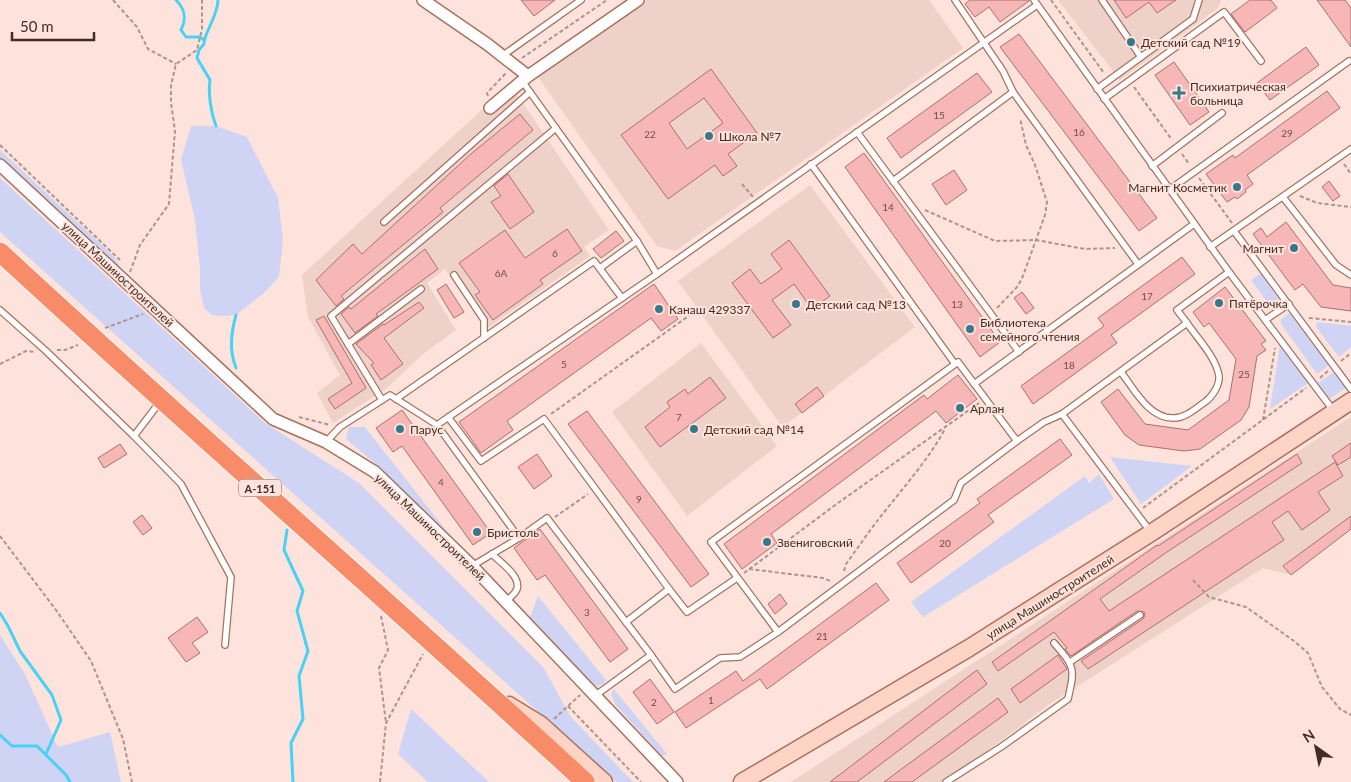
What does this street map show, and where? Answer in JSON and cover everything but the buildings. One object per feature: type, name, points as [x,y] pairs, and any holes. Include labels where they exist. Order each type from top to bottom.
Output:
[{"type":"highway","name":"А-151","points":[[0,252],[91,337],[486,690],[585,782]]},
{"type":"main road","name":"улица Машиностроителей","points":[[742,782],[970,648],[1151,533],[1351,401]]},
{"type":"main road","points":[[486,690],[540,724],[604,782]]},
{"type":"street","points":[[423,0],[514,64],[525,79]]},
{"type":"street","points":[[490,108],[525,79],[638,0]]},
{"type":"street","name":"улица Машиностроителей","points":[[0,165],[273,419],[326,442],[374,472],[472,566],[677,782]]},
{"type":"lane","points":[[502,56],[581,0]]},
{"type":"lane","points":[[955,0],[1003,71],[1013,92],[1138,264]]},
{"type":"lane","points":[[1102,0],[1141,57]]},
{"type":"lane","points":[[1097,89],[1193,19],[1199,0]]},
{"type":"lane","points":[[437,424],[657,274],[983,43],[1035,2],[1210,246],[1334,412]]},
{"type":"lane","points":[[1104,99],[1224,12],[1261,61]]},
{"type":"lane","points":[[1170,190],[1350,61]]},
{"type":"lane","points":[[525,79],[530,92],[637,241],[657,274]]},
{"type":"lane","points":[[384,222],[530,92]]},
{"type":"lane","points":[[893,181],[1013,92]]},
{"type":"lane","points":[[1152,166],[1222,114]]},
{"type":"lane","points":[[382,400],[331,316],[556,128]]},
{"type":"lane","points":[[857,132],[1019,352]]},
{"type":"lane","points":[[1210,246],[1351,149]]},
{"type":"lane","points":[[811,164],[955,364]]},
{"type":"lane","points":[[1283,197],[1336,265],[1351,275]]},
{"type":"lane","points":[[974,384],[1194,224]]},
{"type":"lane","points":[[1235,230],[1351,390]]},
{"type":"lane","points":[[600,268],[637,241]]},
{"type":"lane","points":[[396,399],[594,261],[622,298]]},
{"type":"lane","points":[[1120,372],[1143,401],[1152,410],[1162,415],[1174,418],[1187,414],[1207,400],[1215,391],[1220,377],[1213,360],[1177,310],[1229,272]]},
{"type":"lane","points":[[454,274],[484,320],[484,338]]},
{"type":"lane","points":[[348,344],[421,289]]},
{"type":"lane","points":[[1265,320],[1288,304]]},
{"type":"lane","points":[[0,310],[46,351],[181,484],[231,577],[224,645]]},
{"type":"lane","points":[[472,566],[519,538],[547,518],[675,689],[720,658],[740,657],[778,632],[954,500],[961,483],[1044,422],[1062,414],[1187,323]]},
{"type":"lane","points":[[778,632],[711,542],[958,362],[1017,441]]},
{"type":"lane","points":[[326,442],[340,427],[390,395],[437,424],[519,538]]},
{"type":"lane","points":[[134,436],[162,400]]},
{"type":"lane","points":[[1062,414],[1151,533]]},
{"type":"lane","points":[[448,417],[481,461],[544,419],[688,612],[737,578]]},
{"type":"lane","points":[[492,554],[517,580],[518,588],[516,593],[506,601]]},
{"type":"lane","points":[[626,622],[670,590]]},
{"type":"lane","points":[[1070,662],[1140,615]]},
{"type":"lane","points":[[946,782],[1001,747],[1068,699],[1073,678],[1070,662],[1054,643]]},
{"type":"lane","points":[[592,691],[650,655]]},
{"type":"path","points":[[112,0],[137,27],[148,49],[176,64]]},
{"type":"path","points":[[125,268],[130,274],[140,245],[169,204],[175,131],[171,104],[171,85],[176,64],[197,50],[202,29],[202,0]]},
{"type":"path","points":[[490,108],[488,93],[514,64],[607,0]]},
{"type":"path","points":[[1051,0],[1110,80]]},
{"type":"path","points":[[1130,82],[1235,230]]},
{"type":"path","points":[[991,313],[1018,286],[1045,215],[1047,202],[1035,165],[1026,145],[1020,117]]},
{"type":"path","points":[[0,145],[117,256],[121,262]]},
{"type":"path","points":[[1340,157],[1351,174]]},
{"type":"path","points":[[742,184],[755,199]]},
{"type":"path","points":[[1290,192],[1316,203],[1351,207]]},
{"type":"path","points":[[908,200],[947,221],[995,241],[1036,240],[1085,249],[1126,248]]},
{"type":"path","points":[[91,337],[98,330],[156,309]]},
{"type":"path","points":[[544,419],[690,315]]},
{"type":"path","points":[[1298,316],[1351,322]]},
{"type":"path","points":[[1263,420],[1277,335]]},
{"type":"path","points":[[1136,513],[1263,420],[1351,352]]},
{"type":"path","points":[[737,578],[838,503],[985,399]]},
{"type":"path","points":[[298,417],[340,427]]},
{"type":"path","points":[[749,569],[823,578],[840,585],[846,564],[879,518],[899,496],[937,444],[946,427]]},
{"type":"path","points":[[549,521],[595,489]]},
{"type":"path","points":[[0,536],[56,610],[91,661],[123,739],[132,782]]},
{"type":"path","points":[[1192,580],[1209,597],[1246,607],[1294,641],[1308,653],[1322,687],[1340,708],[1351,715]]},
{"type":"path","points":[[379,594],[381,618],[387,638],[388,650],[380,668],[386,722],[380,782]]},
{"type":"path","points":[[386,722],[400,694],[414,674],[430,640]]},
{"type":"path","points":[[551,722],[568,706],[592,691]]},
{"type":"path","points":[[568,706],[641,782]]},
{"type":"shaded area","name":"Школа №7","points":[[643,0],[929,0],[963,48],[675,251],[657,246],[536,74]]},
{"type":"shaded area","name":"Детский сад №19","points":[[1058,0],[1221,0],[1218,8],[1120,80]]},
{"type":"shaded area","points":[[510,84],[609,230],[584,247],[590,256],[486,329],[445,269],[427,283],[456,330],[423,354],[387,388],[333,423],[317,393],[340,375],[308,317],[302,275]]},
{"type":"shaded area","points":[[191,126],[216,126],[247,137],[278,198],[283,240],[279,277],[264,293],[236,315],[212,315],[204,308],[200,290],[200,268],[195,220],[181,160]]},
{"type":"shaded area","points":[[0,150],[114,256],[127,278],[0,160]]},
{"type":"shaded area","points":[[0,178],[265,423],[359,483],[544,668],[570,716],[633,782],[617,782],[0,232]]},
{"type":"shaded area","name":"Детский сад №13","points":[[810,185],[915,327],[788,423],[780,424],[678,281]]},
{"type":"shaded area","points":[[1261,273],[1281,302],[1274,307],[1269,305],[1251,280]]},
{"type":"shaded area","points":[[1290,313],[1329,365],[1317,374],[1281,324],[1281,319]]},
{"type":"shaded area","points":[[1317,322],[1351,326],[1351,347],[1339,357],[1316,327]]},
{"type":"shaded area","name":"Детский сад №14","points":[[701,343],[777,446],[687,516],[612,412]]},
{"type":"shaded area","points":[[1280,345],[1308,383],[1270,409]]},
{"type":"shaded area","points":[[1334,372],[1346,388],[1329,399],[1318,383]]},
{"type":"shaded area","points":[[1351,417],[1351,530],[1287,574],[1263,568],[1048,705],[947,782],[791,782]]},
{"type":"shaded area","points":[[349,427],[365,427],[452,538],[448,539],[405,497],[384,471],[346,439]]},
{"type":"shaded area","points":[[1110,457],[1192,466],[1141,504]]},
{"type":"shaded area","points":[[1099,474],[1114,499],[923,617],[911,602],[1085,476],[1089,483]]},
{"type":"shaded area","points":[[538,596],[606,680],[602,685],[595,686],[529,620]]},
{"type":"shaded area","points":[[0,635],[25,674],[58,747],[110,732],[121,782],[0,782]]},
{"type":"shaded area","points":[[614,689],[667,754],[662,756],[615,704],[611,693]]},
{"type":"shaded area","points":[[411,709],[489,782],[428,782],[398,754]]},
{"type":"waterway","points":[[176,0],[184,14],[181,30],[186,37],[200,37],[204,40]]},
{"type":"waterway","points":[[216,126],[210,103],[210,80],[197,58],[216,12],[218,0]]},
{"type":"waterway","points":[[236,315],[233,328],[232,355],[236,368]]},
{"type":"waterway","points":[[287,530],[284,550],[303,591],[297,611],[308,651],[299,676],[303,719],[291,743],[293,782]]},
{"type":"waterway","points":[[0,613],[20,651],[52,695],[61,720],[46,754]]},
{"type":"waterway","points":[[0,735],[12,746],[37,746],[66,775],[70,782]]},
{"type":"place","name":"Детский сад №19","points":[[1131,42]]},
{"type":"place","name":"Психиатрическая больница","points":[[1179,93]]},
{"type":"place","name":"Школа №7","points":[[709,136]]},
{"type":"place","name":"Магнит Косметик","points":[[1237,187]]},
{"type":"place","name":"Магнит","points":[[1294,248]]},
{"type":"place","name":"Пятёрочка","points":[[1219,303]]},
{"type":"place","name":"Детский сад №13","points":[[796,304]]},
{"type":"place","name":"Канаш 429337","points":[[659,309]]},
{"type":"place","name":"Библиотека семейного чтения","points":[[970,329]]},
{"type":"place","name":"Арлан","points":[[960,408]]},
{"type":"place","name":"Парус","points":[[400,429]]},
{"type":"place","name":"Детский сад №14","points":[[694,429]]},
{"type":"place","name":"Бристоль","points":[[477,532]]},
{"type":"place","name":"Звениговский","points":[[767,542]]}]
